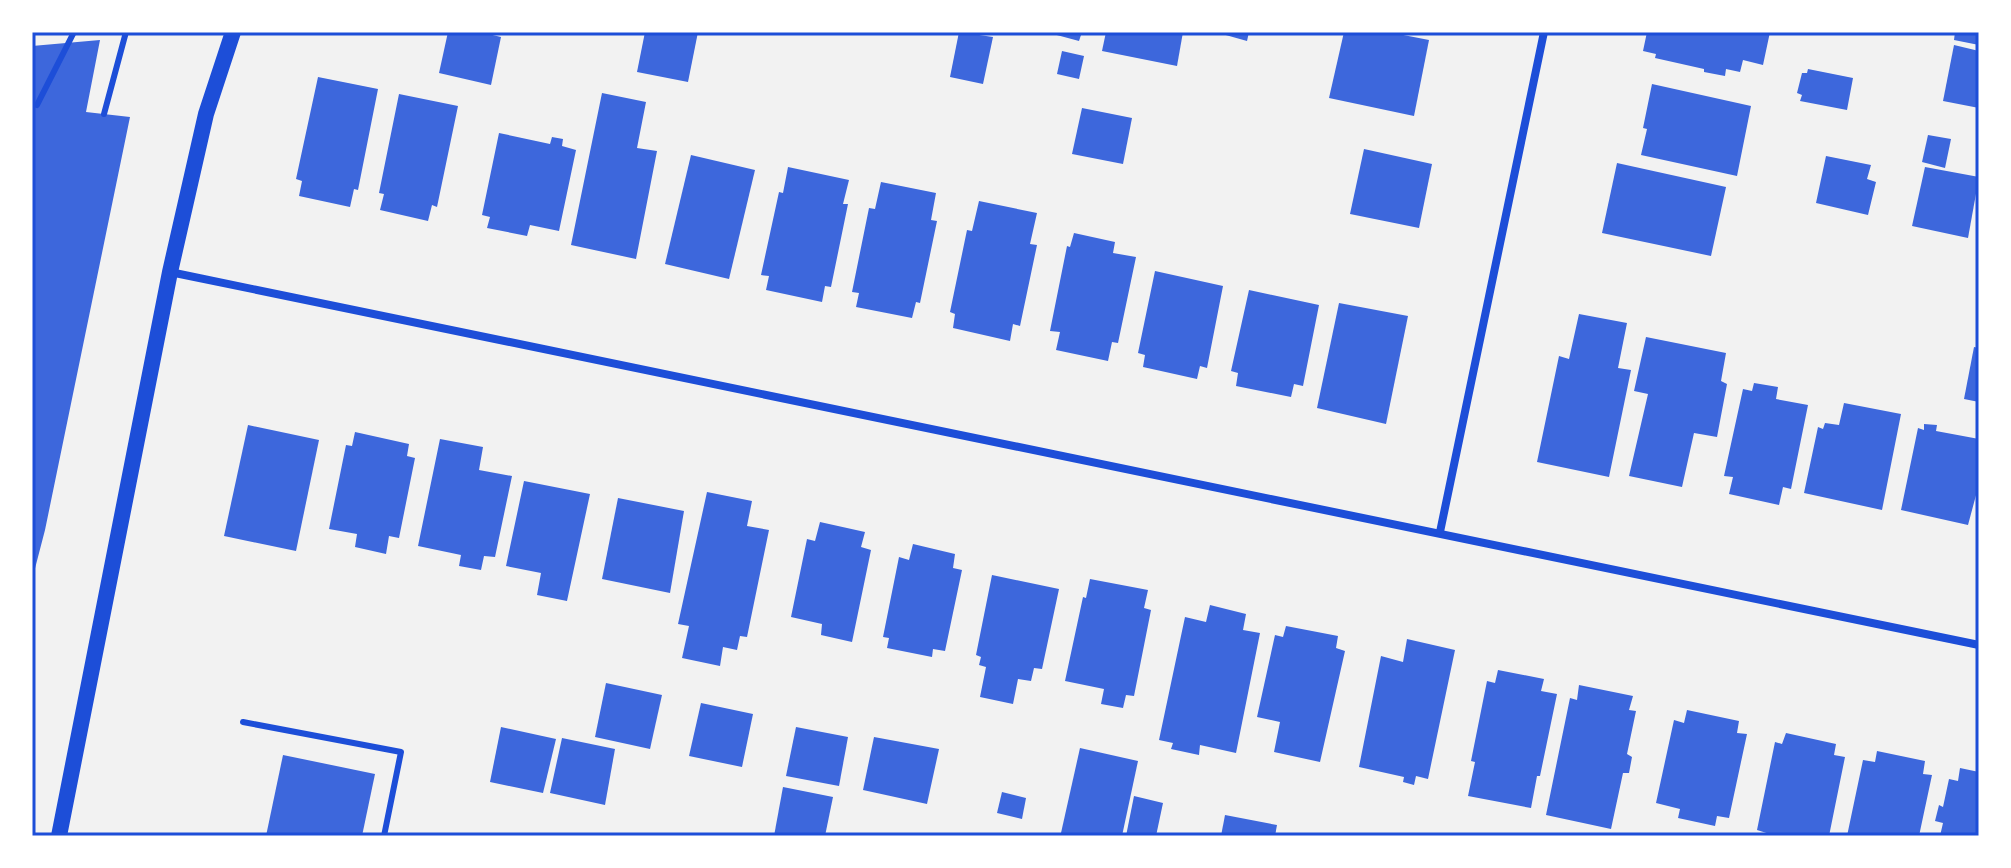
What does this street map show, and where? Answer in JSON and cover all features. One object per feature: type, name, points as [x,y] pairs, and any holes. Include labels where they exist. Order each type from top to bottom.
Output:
[{"type":"main road","points":[[59,836],[170,272],[206,114],[233,32]]},
{"type":"street","points":[[1440,532],[1544,32]]},
{"type":"street","points":[[170,272],[1979,645]]},
{"type":"lane","points":[[37,105],[74,32]]},
{"type":"lane","points":[[104,114],[126,32]]},
{"type":"lane","points":[[243,722],[401,752],[384,836]]},
{"type":"building","points":[[448,32],[480,32],[501,37],[491,85],[439,73]]},
{"type":"building","points":[[645,32],[698,32],[688,82],[637,72]]},
{"type":"building","points":[[959,32],[993,37],[983,84],[950,77]]},
{"type":"building","points":[[1053,32],[1082,32],[1079,41]]},
{"type":"building","points":[[1106,32],[1183,32],[1177,66],[1102,51]]},
{"type":"building","points":[[1215,32],[1249,32],[1247,41]]},
{"type":"building","points":[[1344,32],[1388,32],[1429,40],[1414,116],[1329,98]]},
{"type":"building","points":[[1647,32],[1770,32],[1763,65],[1743,60],[1740,72],[1726,69],[1725,76],[1655,58],[1656,54],[1643,51]]},
{"type":"building","points":[[1955,32],[1979,32],[1979,45],[1954,40]]},
{"type":"building","points":[[100,40],[86,112],[130,117],[32,580],[32,46]]},
{"type":"building","points":[[1954,45],[1979,51],[1979,108],[1943,101]]},
{"type":"building","points":[[1062,51],[1084,56],[1079,79],[1057,74]]},
{"type":"building","points":[[1808,69],[1853,78],[1847,110],[1800,101],[1802,95],[1797,93],[1802,73],[1807,73]]},
{"type":"building","points":[[318,77],[378,89],[358,190],[354,189],[350,207],[299,196],[302,181],[296,179]]},
{"type":"building","points":[[1652,84],[1751,106],[1737,176],[1641,155]]},
{"type":"building","points":[[602,93],[646,102],[637,148],[657,151],[636,259],[571,245]]},
{"type":"building","points":[[399,94],[458,106],[437,207],[432,205],[428,221],[380,210],[384,194],[379,193]]},
{"type":"building","points":[[1082,108],[1132,118],[1123,164],[1072,154]]},
{"type":"building","points":[[499,133],[550,144],[552,137],[563,139],[562,146],[576,150],[559,231],[530,225],[527,236],[487,228],[490,217],[482,215]]},
{"type":"building","points":[[1928,135],[1951,139],[1945,168],[1922,162]]},
{"type":"building","points":[[1364,149],[1432,164],[1419,228],[1350,214]]},
{"type":"building","points":[[691,155],[755,170],[729,279],[665,264]]},
{"type":"building","points":[[1826,156],[1871,165],[1867,179],[1876,182],[1868,215],[1816,203]]},
{"type":"building","points":[[1617,163],[1726,187],[1711,256],[1602,233]]},
{"type":"building","points":[[788,167],[849,180],[843,204],[848,204],[831,287],[825,286],[822,302],[766,290],[769,276],[761,275],[779,192],[783,193]]},
{"type":"building","points":[[1925,167],[1979,177],[1968,238],[1912,226]]},
{"type":"building","points":[[881,182],[936,193],[931,220],[937,221],[920,303],[916,302],[912,318],[856,307],[859,293],[852,292],[869,208],[875,209]]},
{"type":"building","points":[[979,201],[1037,213],[1030,244],[1037,245],[1020,326],[1013,324],[1010,341],[953,328],[955,314],[950,312],[967,230],[972,231]]},
{"type":"building","points":[[1074,233],[1115,242],[1113,253],[1136,257],[1118,343],[1112,342],[1108,361],[1056,350],[1060,332],[1050,331],[1067,246],[1070,247]]},
{"type":"building","points":[[1155,271],[1223,286],[1207,368],[1200,366],[1197,379],[1143,367],[1145,355],[1138,353]]},
{"type":"building","points":[[1249,290],[1319,305],[1303,386],[1294,384],[1291,397],[1236,386],[1238,373],[1231,371]]},
{"type":"building","points":[[1339,303],[1408,316],[1386,424],[1317,408]]},
{"type":"building","points":[[1579,314],[1627,323],[1618,368],[1631,370],[1609,477],[1537,462],[1559,356],[1569,359]]},
{"type":"building","points":[[1646,337],[1726,353],[1721,381],[1727,384],[1717,437],[1694,433],[1682,487],[1629,476],[1648,394],[1634,391]]},
{"type":"building","points":[[1974,347],[1979,348],[1979,402],[1964,399]]},
{"type":"building","points":[[1754,383],[1778,387],[1776,399],[1808,405],[1791,489],[1783,487],[1779,505],[1729,494],[1733,477],[1724,476],[1743,389],[1752,391]]},
{"type":"building","points":[[1844,403],[1901,414],[1882,510],[1804,493],[1818,427],[1823,429],[1825,423],[1839,425]]},
{"type":"building","points":[[1924,424],[1937,425],[1936,431],[1979,439],[1979,484],[1968,525],[1901,510],[1918,428],[1924,430]]},
{"type":"building","points":[[248,425],[319,440],[296,551],[224,536]]},
{"type":"building","points":[[355,432],[409,444],[407,456],[415,458],[399,538],[389,536],[386,554],[355,547],[357,534],[329,529],[346,445],[352,446]]},
{"type":"building","points":[[440,439],[483,447],[479,470],[512,476],[495,557],[484,556],[481,570],[459,566],[461,555],[418,546]]},
{"type":"building","points":[[524,481],[590,494],[567,601],[537,595],[541,573],[506,566]]},
{"type":"building","points":[[707,492],[752,501],[747,526],[769,530],[747,637],[740,636],[737,650],[723,647],[720,666],[682,658],[689,626],[678,624]]},
{"type":"building","points":[[618,498],[684,511],[670,593],[602,579]]},
{"type":"building","points":[[820,522],[865,532],[861,547],[871,550],[852,642],[821,635],[822,624],[791,617],[807,539],[815,541]]},
{"type":"building","points":[[913,544],[955,554],[953,568],[962,570],[945,651],[933,649],[932,657],[887,648],[889,638],[883,637],[899,557],[909,560]]},
{"type":"building","points":[[992,575],[1059,589],[1042,669],[1034,668],[1031,681],[1018,679],[1013,704],[980,697],[986,667],[979,665],[981,657],[976,655]]},
{"type":"building","points":[[1090,579],[1148,590],[1144,608],[1151,610],[1134,696],[1126,695],[1123,708],[1101,704],[1104,689],[1065,681],[1083,597],[1086,598]]},
{"type":"building","points":[[1210,605],[1246,614],[1243,630],[1260,633],[1236,753],[1200,745],[1199,755],[1171,749],[1173,743],[1159,740],[1185,617],[1206,622]]},
{"type":"building","points":[[1286,626],[1338,636],[1336,648],[1345,651],[1320,762],[1274,752],[1280,722],[1257,717],[1275,635],[1283,637]]},
{"type":"building","points":[[1407,639],[1455,650],[1428,779],[1416,776],[1414,785],[1403,782],[1404,777],[1359,767],[1381,656],[1403,662]]},
{"type":"building","points":[[1498,670],[1544,679],[1541,691],[1557,694],[1531,808],[1468,796],[1475,762],[1471,761],[1487,681],[1495,683]]},
{"type":"building","points":[[606,683],[662,695],[650,749],[595,737]]},
{"type":"building","points":[[1579,685],[1633,696],[1629,710],[1636,711],[1627,754],[1632,757],[1629,773],[1623,773],[1611,829],[1546,815],[1570,698],[1577,700]]},
{"type":"building","points":[[701,703],[753,714],[742,767],[689,756]]},
{"type":"building","points":[[1687,710],[1739,721],[1737,733],[1747,734],[1729,818],[1717,816],[1715,826],[1678,818],[1680,809],[1656,803],[1674,720],[1684,723]]},
{"type":"building","points":[[501,727],[556,739],[543,793],[490,782]]},
{"type":"building","points":[[796,727],[848,737],[839,786],[786,776]]},
{"type":"building","points":[[1786,733],[1836,744],[1834,755],[1845,757],[1829,836],[1776,836],[1757,830],[1775,742],[1782,744]]},
{"type":"building","points":[[874,737],[939,749],[927,804],[863,790]]},
{"type":"building","points":[[562,738],[615,749],[605,805],[550,793]]},
{"type":"building","points":[[1080,748],[1138,761],[1122,836],[1061,833]]},
{"type":"building","points":[[1877,751],[1925,761],[1923,774],[1932,775],[1919,836],[1847,836],[1863,760],[1875,762]]},
{"type":"building","points":[[283,755],[375,774],[362,836],[266,836]]},
{"type":"building","points":[[1960,768],[1979,772],[1979,836],[1940,836],[1943,823],[1935,821],[1939,805],[1943,807],[1949,779],[1958,781]]},
{"type":"building","points":[[783,787],[833,797],[825,836],[774,836]]},
{"type":"building","points":[[1002,792],[1026,798],[1022,819],[997,813]]},
{"type":"building","points":[[1134,796],[1163,803],[1156,836],[1126,836]]},
{"type":"building","points":[[1225,815],[1277,825],[1275,836],[1221,836]]}]
